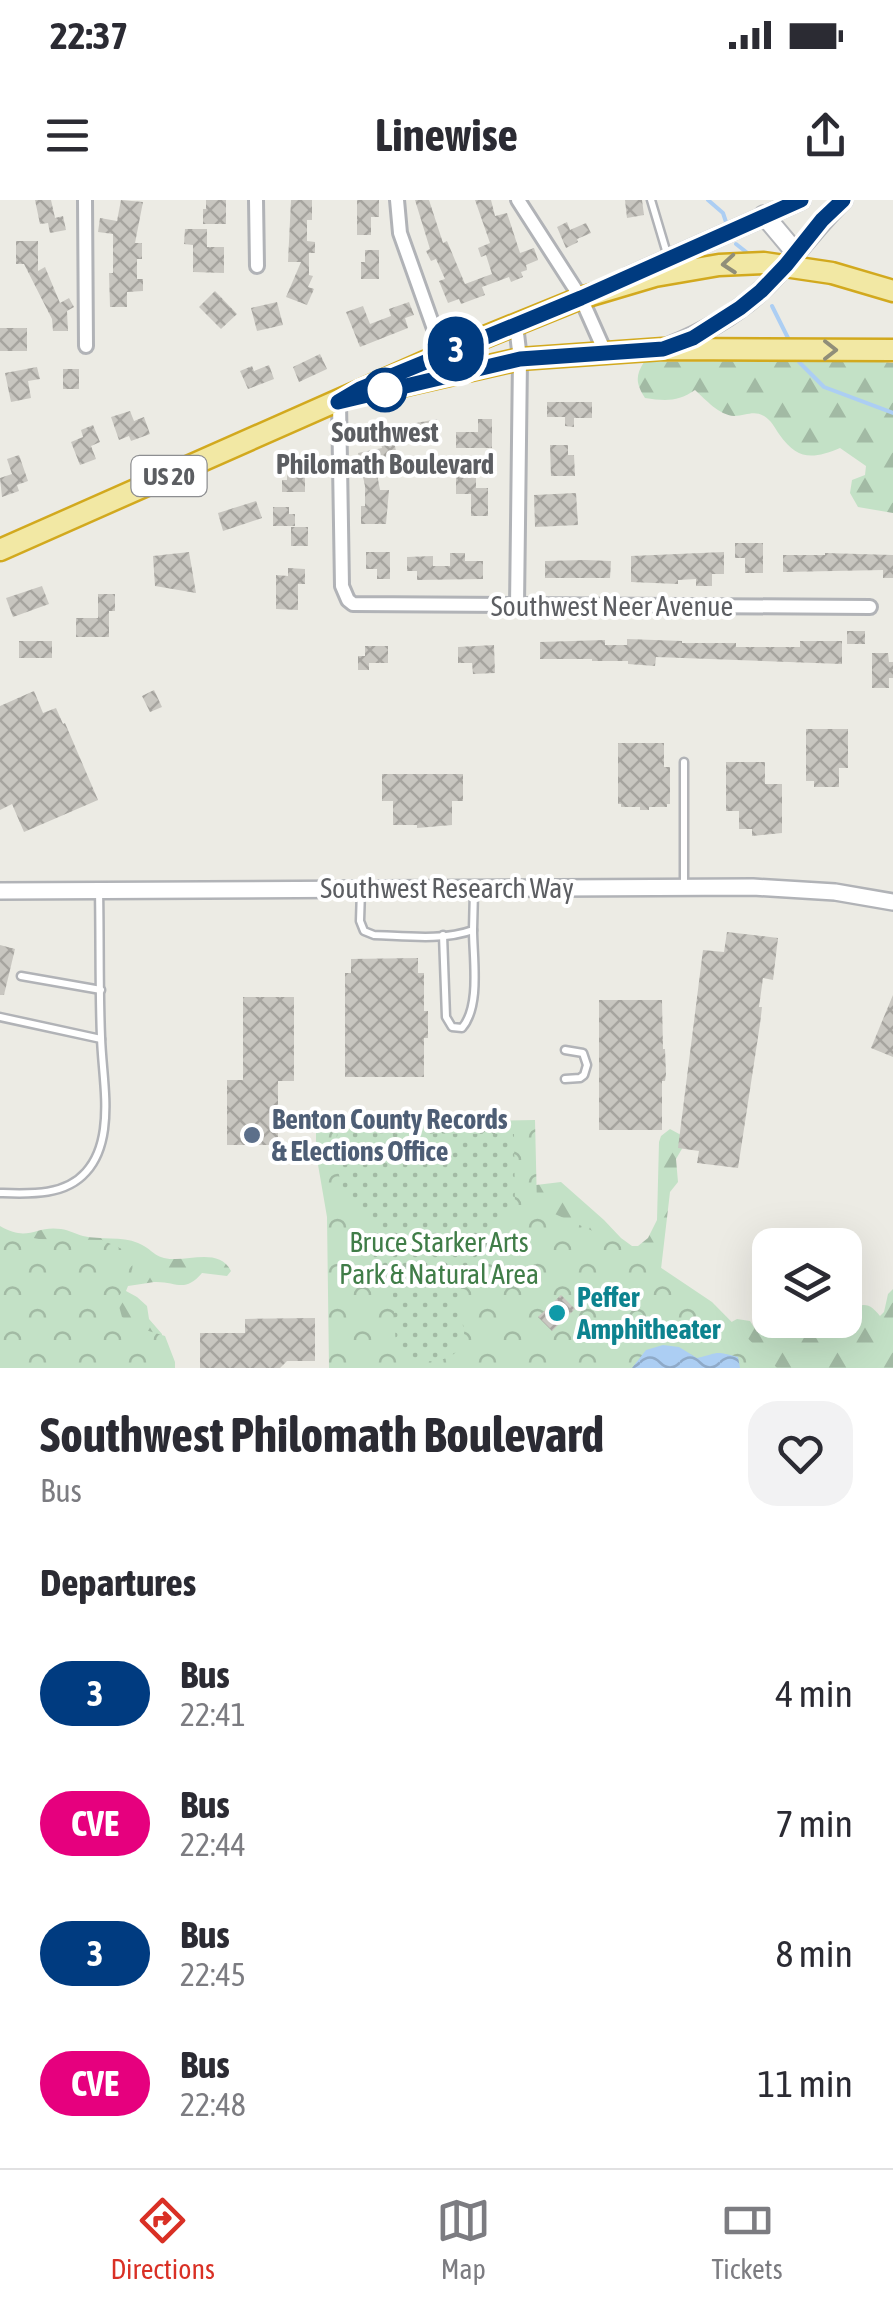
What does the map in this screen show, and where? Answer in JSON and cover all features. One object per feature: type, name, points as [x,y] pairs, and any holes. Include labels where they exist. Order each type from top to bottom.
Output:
[{"type":"highway","name":"US 20","points":[[0,550],[360,389],[581,298],[680,270],[790,258],[893,291]]},
{"type":"highway","name":"US 20","points":[[338,402],[520,359],[663,349],[893,350]]},
{"type":"main road","points":[[581,298],[801,200]]},
{"type":"main road","points":[[663,349],[693,338],[761,291],[843,200]]},
{"type":"main road","points":[[764,215],[790,258]]},
{"type":"street","points":[[86,200],[86,346]]},
{"type":"street","points":[[256,200],[257,266]]},
{"type":"street","points":[[397,200],[400,232],[443,354]]},
{"type":"street","points":[[518,200],[581,298],[605,352]]},
{"type":"street","points":[[516,324],[520,359],[517,606]]},
{"type":"street","name":"Southwest Neer Avenue","points":[[338,402],[342,586],[353,604],[870,607]]},
{"type":"street","name":"Southwest Research Way","points":[[0,891],[792,888],[893,902]]},
{"type":"lane","points":[[652,200],[668,258]]},
{"type":"lane","points":[[684,762],[684,887]]},
{"type":"lane","points":[[443,935],[446,1017],[452,1027],[462,1028],[473,1006],[474,888]]},
{"type":"lane","points":[[361,889],[360,921],[364,931],[374,935],[443,935],[473,930]]},
{"type":"lane","points":[[0,1193],[34,1194],[70,1184],[86,1172],[97,1155],[104,1132],[106,1094],[101,1039],[100,890]]},
{"type":"lane","points":[[21,976],[101,990]]},
{"type":"lane","points":[[0,1018],[101,1039]]},
{"type":"lane","points":[[565,1050],[583,1053],[587,1065],[580,1078],[565,1078]]},
{"type":"green space","points":[[644,362],[893,363],[893,513],[858,507],[850,493],[852,480],[865,475],[866,466],[840,448],[814,456],[800,453],[760,414],[728,415],[695,390],[671,400],[645,398],[638,380]]},
{"type":"green space","name":"Bruce Starker Arts Park & Natural Area","points":[[535,1120],[537,1206],[633,1249],[712,1302],[777,1368],[329,1368],[327,1217],[316,1153],[316,1124]]},
{"type":"green space","points":[[670,1129],[681,1135],[683,1147],[676,1159],[678,1182],[670,1192],[661,1269],[482,1272],[536,1185],[561,1182],[621,1238],[638,1246],[648,1238],[657,1220],[659,1142]]},
{"type":"green space","points":[[337,1133],[514,1134],[515,1208],[497,1226],[490,1248],[466,1269],[461,1293],[464,1334],[462,1344],[450,1357],[433,1361],[405,1359],[396,1348],[392,1278],[374,1277],[373,1225],[354,1208],[342,1185]]},
{"type":"green space","points":[[0,1226],[18,1233],[52,1228],[125,1240],[167,1259],[220,1260],[231,1271],[227,1276],[202,1273],[185,1285],[154,1282],[128,1286],[126,1291],[147,1306],[149,1319],[162,1334],[162,1340],[0,1368]]},
{"type":"green space","points":[[0,1232],[39,1239],[102,1240],[133,1254],[132,1276],[117,1299],[122,1317],[139,1328],[165,1336],[175,1368],[0,1368]]},
{"type":"green space","points":[[893,1289],[893,1368],[760,1368],[715,1331],[737,1319],[750,1321],[752,1338],[862,1338],[862,1305],[880,1316]]},
{"type":"water","points":[[663,1345],[679,1347],[697,1358],[716,1353],[738,1357],[740,1368],[632,1368],[646,1350]]},
{"type":"building","points":[[35,200],[51,200],[55,218],[63,216],[66,230],[50,233],[48,223],[40,224]]},
{"type":"building","points":[[121,200],[143,202],[135,243],[142,243],[137,279],[143,279],[143,291],[127,292],[127,307],[110,307],[113,234],[98,232],[100,218],[117,221]]},
{"type":"building","points":[[206,200],[226,200],[226,224],[203,224]]},
{"type":"building","points":[[291,200],[312,200],[307,241],[315,242],[315,253],[309,253],[309,275],[313,276],[308,287],[314,289],[307,305],[286,297],[301,262],[288,262]]},
{"type":"building","points":[[357,200],[379,200],[379,217],[371,217],[371,235],[357,235]]},
{"type":"building","points":[[415,200],[429,200],[443,243],[447,241],[465,284],[492,274],[486,255],[481,257],[478,248],[490,243],[475,200],[491,200],[495,216],[507,213],[520,253],[534,248],[538,260],[526,265],[527,270],[521,272],[523,277],[511,282],[509,277],[482,287],[485,295],[461,304],[459,299],[448,303],[439,281],[445,279],[436,259],[431,261],[426,251],[430,249]]},
{"type":"building","points":[[625,200],[642,200],[644,215],[627,218]]},
{"type":"building","points":[[567,222],[570,230],[586,223],[591,233],[566,248],[557,227]]},
{"type":"building","points":[[185,229],[207,229],[207,247],[224,247],[224,273],[193,272],[193,245],[184,244]]},
{"type":"building","points":[[16,241],[38,241],[38,271],[45,267],[60,303],[69,298],[74,307],[67,311],[68,331],[53,331],[52,319],[24,264],[16,264]]},
{"type":"building","points":[[365,250],[379,250],[379,279],[361,279]]},
{"type":"building","points":[[215,291],[237,314],[221,329],[199,307]]},
{"type":"building","points":[[277,302],[283,325],[257,331],[251,308]]},
{"type":"building","points":[[409,302],[414,315],[405,318],[408,328],[360,347],[346,312],[363,306],[370,324],[391,316],[389,309]]},
{"type":"building","points":[[0,328],[27,328],[27,351],[0,351]]},
{"type":"building","points":[[320,354],[327,369],[299,382],[293,367]]},
{"type":"building","points":[[269,365],[274,379],[248,389],[240,371]]},
{"type":"building","points":[[37,367],[40,379],[28,381],[31,398],[11,402],[5,373]]},
{"type":"building","points":[[63,369],[79,369],[79,389],[63,389]]},
{"type":"building","points":[[547,402],[592,402],[592,418],[574,418],[574,427],[565,426],[565,417],[547,417]]},
{"type":"building","points":[[130,411],[134,421],[144,417],[150,434],[131,441],[129,436],[119,440],[111,417]]},
{"type":"building","points":[[437,419],[440,435],[410,445],[406,425]]},
{"type":"building","points":[[478,419],[492,419],[492,448],[456,448],[456,432],[478,432]]},
{"type":"building","points":[[93,425],[100,442],[91,446],[96,459],[80,465],[71,442],[83,437],[81,430]]},
{"type":"building","points":[[394,441],[398,461],[376,469],[380,490],[389,490],[386,524],[361,524],[365,486],[358,453]]},
{"type":"building","points":[[550,445],[568,445],[568,455],[574,455],[575,476],[551,476]]},
{"type":"building","points":[[19,455],[28,481],[17,485],[19,491],[2,497],[0,478],[12,474],[7,459]]},
{"type":"building","points":[[287,474],[305,474],[305,492],[282,492],[282,480],[287,480]]},
{"type":"building","points":[[456,475],[476,475],[476,488],[488,488],[488,516],[471,516],[471,494],[456,494]]},
{"type":"building","points":[[576,493],[578,525],[535,527],[534,495]]},
{"type":"building","points":[[256,501],[262,518],[223,531],[218,513]]},
{"type":"building","points":[[273,507],[289,507],[289,514],[295,514],[295,526],[273,526]]},
{"type":"building","points":[[291,527],[308,527],[308,546],[291,546]]},
{"type":"building","points":[[735,543],[763,543],[763,573],[745,573],[745,558],[735,558]]},
{"type":"building","points":[[189,552],[196,593],[155,586],[153,556]]},
{"type":"building","points":[[366,552],[390,552],[390,579],[377,579],[377,569],[366,569]]},
{"type":"building","points":[[724,552],[724,574],[712,574],[712,586],[696,586],[696,579],[678,580],[678,584],[631,582],[631,556]]},
{"type":"building","points":[[450,553],[465,553],[465,561],[483,561],[483,579],[417,580],[417,571],[407,571],[407,557],[433,556],[433,566],[450,566]]},
{"type":"building","points":[[783,555],[893,555],[893,578],[883,578],[883,570],[783,572]]},
{"type":"building","points":[[545,561],[611,561],[610,578],[545,578]]},
{"type":"building","points":[[288,568],[305,569],[305,584],[298,584],[298,610],[276,609],[276,575],[288,576]]},
{"type":"building","points":[[42,586],[49,604],[13,617],[6,598]]},
{"type":"building","points":[[98,594],[115,594],[115,611],[109,611],[109,637],[76,637],[76,618],[98,618]]},
{"type":"building","points":[[847,631],[865,631],[865,644],[847,644]]},
{"type":"building","points":[[627,639],[736,643],[736,647],[800,647],[800,641],[842,641],[842,664],[656,657],[655,666],[628,661],[540,659],[540,642],[605,640],[605,645],[627,645]]},
{"type":"building","points":[[19,641],[52,641],[52,658],[19,658]]},
{"type":"building","points":[[494,645],[495,673],[473,674],[472,663],[458,663],[458,647]]},
{"type":"building","points":[[365,646],[388,646],[388,663],[369,663],[369,670],[358,670],[358,656],[365,656]]},
{"type":"building","points":[[872,653],[888,653],[889,662],[893,662],[889,688],[872,688]]},
{"type":"building","points":[[154,690],[162,707],[150,712],[142,696]]},
{"type":"building","points":[[34,691],[43,713],[56,708],[65,723],[98,800],[24,832],[12,804],[0,810],[0,706]]},
{"type":"building","points":[[806,729],[848,729],[848,768],[839,768],[839,787],[814,787],[814,781],[806,781]]},
{"type":"building","points":[[618,743],[664,743],[664,767],[670,767],[667,807],[640,810],[618,804]]},
{"type":"building","points":[[726,762],[765,762],[765,784],[782,784],[782,833],[752,836],[752,829],[739,829],[739,811],[726,811]]},
{"type":"building","points":[[382,774],[463,774],[463,801],[452,801],[452,825],[393,825],[393,801],[382,801]]},
{"type":"building","points":[[727,932],[778,938],[773,980],[763,978],[760,1024],[738,1168],[697,1163],[699,1151],[678,1148],[703,950],[724,952]]},
{"type":"building","points":[[0,945],[15,949],[4,995],[0,995]]},
{"type":"building","points":[[418,958],[418,973],[424,973],[424,1011],[428,1011],[424,1077],[345,1077],[345,973],[351,973],[351,959]]},
{"type":"building","points":[[893,995],[893,1057],[871,1048]]},
{"type":"building","points":[[243,997],[294,997],[294,1081],[278,1081],[278,1145],[227,1145],[227,1080],[243,1080]]},
{"type":"building","points":[[599,1000],[662,1000],[666,1074],[662,1081],[662,1130],[599,1130]]},
{"type":"building","name":"Peffer Amphitheater","points":[[561,1295],[575,1309],[552,1331],[538,1317]]},
{"type":"building","points":[[315,1318],[315,1361],[287,1361],[280,1368],[200,1368],[200,1333],[245,1333],[245,1319]]},
{"type":"waterway","points":[[708,200],[723,213],[726,222]]},
{"type":"waterway","points":[[736,244],[750,255]]},
{"type":"waterway","points":[[772,306],[790,342]]},
{"type":"waterway","points":[[796,355],[824,387],[893,413]]},
{"type":"bus line","name":"3","points":[[801,200],[581,298],[360,389],[338,402],[520,359],[663,349],[693,338],[761,291],[843,200]]},
{"type":"place","name":"Southwest Philomath Boulevard","points":[[385,390]]},
{"type":"place","name":"Benton County Records & Elections Office","points":[[252,1135]]},
{"type":"place","name":"Peffer Amphitheater","points":[[557,1313]]}]
